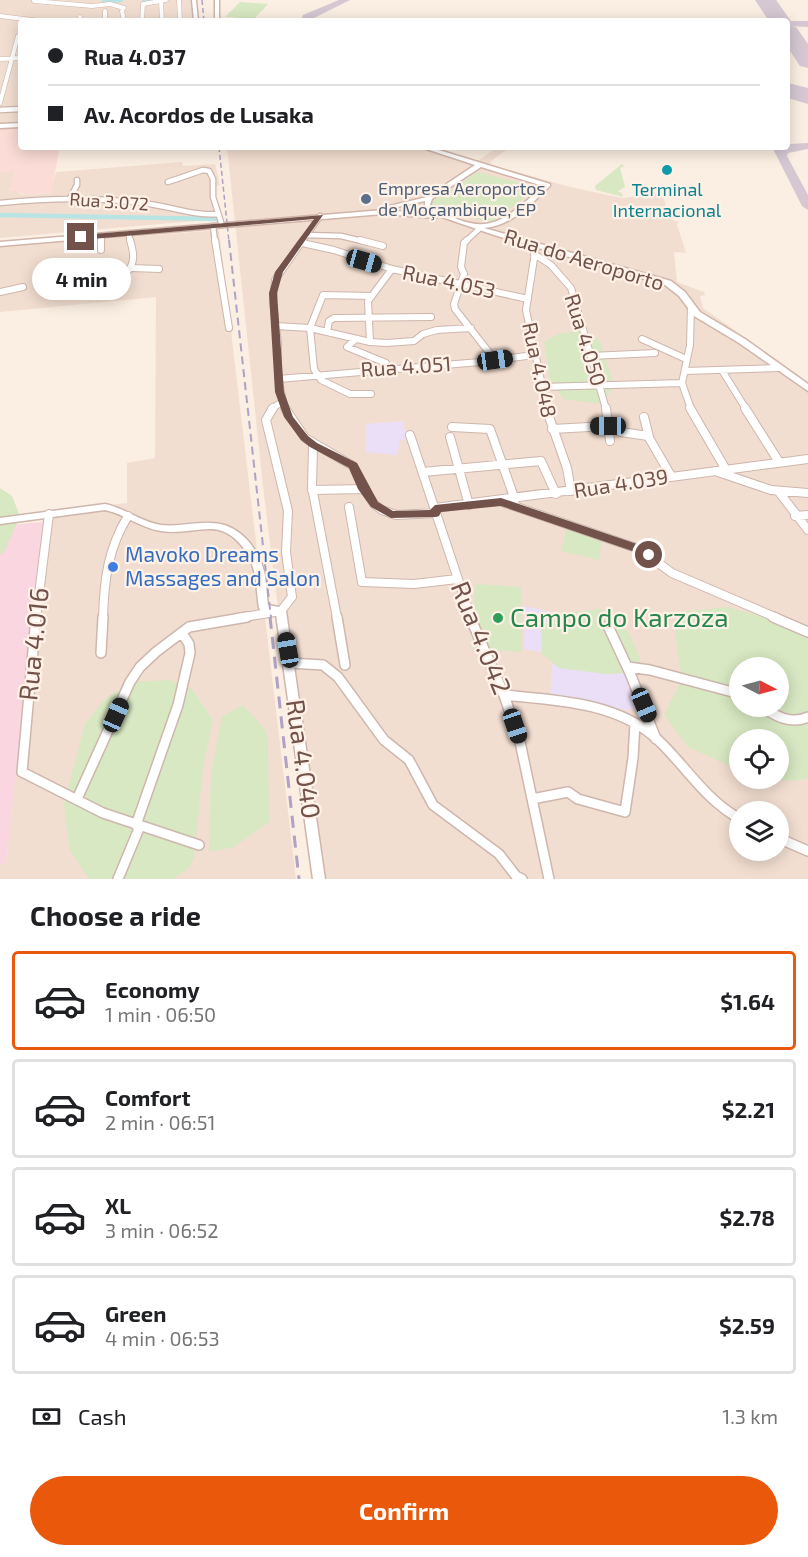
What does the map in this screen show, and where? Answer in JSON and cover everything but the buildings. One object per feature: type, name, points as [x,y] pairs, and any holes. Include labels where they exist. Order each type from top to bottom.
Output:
[{"type":"main road","points":[[0,126],[18,124]]},
{"type":"main road","points":[[433,150],[481,164]]},
{"type":"main road","points":[[0,243],[219,218],[383,208],[429,198],[481,164]]},
{"type":"main road","name":"Rua do Aeroporto","points":[[470,225],[492,226],[507,220],[548,185],[481,164]]},
{"type":"main road","points":[[429,198],[427,206],[445,217]]},
{"type":"main road","name":"Rua do Aeroporto","points":[[0,243],[320,216],[396,212],[445,217],[535,250],[668,283],[682,294],[697,314],[742,341],[808,388]]},
{"type":"main road","points":[[507,220],[505,230],[507,238]]},
{"type":"street","points":[[142,18],[143,4],[166,0]]},
{"type":"street","points":[[179,0],[180,18]]},
{"type":"street","points":[[194,0],[196,18]]},
{"type":"street","points":[[217,0],[217,18]]},
{"type":"street","points":[[34,1],[88,6],[109,3],[124,8],[123,18]]},
{"type":"street","points":[[161,1],[162,18]]},
{"type":"street","points":[[82,12],[80,11],[88,6]]},
{"type":"street","points":[[105,11],[105,18]]},
{"type":"street","points":[[0,16],[18,18]]},
{"type":"street","points":[[0,103],[18,36]]},
{"type":"street","points":[[0,59],[18,58]]},
{"type":"street","points":[[0,110],[18,109]]},
{"type":"street","points":[[168,182],[201,170],[209,171],[213,179],[213,196],[219,218]]},
{"type":"street","points":[[70,198],[76,189],[77,180]]},
{"type":"street","points":[[0,198],[14,201]]},
{"type":"street","name":"Rua 3.072","points":[[0,203],[70,198],[147,204],[219,218]]},
{"type":"street","name":"Rua 4.039","points":[[320,216],[275,280],[273,293],[278,379],[282,402],[289,417],[305,438],[313,445],[353,466],[374,504],[391,514],[435,511],[725,468],[808,459]]},
{"type":"street","points":[[213,226],[229,328]]},
{"type":"street","points":[[479,229],[464,243],[461,267],[464,274],[454,304],[455,309],[495,360]]},
{"type":"street","points":[[104,274],[125,274],[132,268],[134,261],[129,233]]},
{"type":"street","points":[[307,235],[341,236],[383,246]]},
{"type":"street","points":[[101,236],[101,250]]},
{"type":"street","name":"Rua 4.053","points":[[302,243],[334,250],[392,269],[528,299]]},
{"type":"street","name":"Rua 4.048","points":[[535,250],[526,310],[541,387],[552,429],[567,468],[571,491]]},
{"type":"street","name":"Rua 4.050","points":[[535,250],[570,288],[582,321],[606,407],[610,441]]},
{"type":"street","points":[[132,268],[159,269]]},
{"type":"street","points":[[370,342],[368,301],[392,269]]},
{"type":"street","points":[[0,292],[23,287]]},
{"type":"street","points":[[371,296],[323,295],[310,328],[314,369],[326,383],[350,394],[371,394]]},
{"type":"street","points":[[691,307],[690,345],[682,383],[696,419],[725,468]]},
{"type":"street","points":[[327,332],[331,319],[431,317]]},
{"type":"street","points":[[276,326],[310,328],[370,342],[413,341],[423,334],[437,330],[471,328]]},
{"type":"street","points":[[356,339],[347,347],[386,363],[387,368]]},
{"type":"street","points":[[642,339],[686,359]]},
{"type":"street","points":[[591,356],[654,353]]},
{"type":"street","name":"Rua 4.051","points":[[278,379],[534,355]]},
{"type":"street","points":[[685,371],[723,372],[779,368]]},
{"type":"street","points":[[723,372],[779,462]]},
{"type":"street","points":[[541,387],[682,383]]},
{"type":"street","name":"Rua 4.040","points":[[282,402],[271,409],[266,420],[288,511],[286,552],[292,597],[281,611],[319,879]]},
{"type":"street","points":[[644,417],[649,437],[671,476]]},
{"type":"street","points":[[552,429],[608,426],[621,432],[649,437]]},
{"type":"street","points":[[452,428],[490,429],[515,500]]},
{"type":"street","name":"Rua 4.042","points":[[410,435],[457,579],[488,662],[504,695],[520,742],[549,879]]},
{"type":"street","points":[[450,437],[469,505]]},
{"type":"street","points":[[313,445],[310,461],[312,490],[345,665]]},
{"type":"street","points":[[423,472],[542,462],[556,494]]},
{"type":"street","points":[[714,470],[779,492],[808,493]]},
{"type":"street","points":[[312,490],[364,489]]},
{"type":"street","points":[[779,492],[795,516],[808,530]]},
{"type":"street","points":[[501,502],[639,549],[672,573],[808,632]]},
{"type":"street","points":[[0,522],[105,507],[120,510],[128,516],[158,528],[179,529],[217,525],[228,528],[255,561],[264,608],[281,611]]},
{"type":"street","points":[[349,507],[362,582],[414,584],[457,579]]},
{"type":"street","name":"Rua 4.016","points":[[49,514],[21,770],[24,774],[76,799]]},
{"type":"street","points":[[795,516],[808,515]]},
{"type":"street","points":[[102,653],[106,567],[118,530],[128,516]]},
{"type":"street","points":[[199,845],[103,813],[76,799],[134,675],[156,652],[189,627],[281,611]]},
{"type":"street","points":[[608,626],[628,667],[656,739]]},
{"type":"street","points":[[118,879],[178,705],[189,653],[189,644],[182,633]]},
{"type":"street","points":[[290,663],[322,665],[338,677],[384,740],[409,760],[425,793],[434,805],[445,816],[499,854],[516,876],[522,879]]},
{"type":"street","points":[[628,667],[650,670],[729,691]]},
{"type":"street","points":[[504,695],[566,702],[635,723],[656,739],[708,797],[729,811]]},
{"type":"street","points":[[780,717],[803,721],[808,717]]},
{"type":"street","points":[[532,799],[570,792],[578,799],[625,812],[635,723]]},
{"type":"street","points":[[789,843],[808,851]]},
{"type":"shaded area","points":[[0,0],[192,0],[194,18],[18,18],[18,127],[0,129]]},
{"type":"shaded area","points":[[18,127],[18,150],[59,150],[51,193],[19,195],[18,191],[9,191],[14,172],[0,172],[0,129]]},
{"type":"shaded area","points":[[227,150],[437,150],[465,159],[479,160],[493,150],[506,150],[490,162],[491,165],[570,187],[622,198],[662,193],[670,219],[679,222],[677,224],[686,253],[674,252],[677,282],[704,292],[705,295],[700,296],[703,308],[808,382],[808,879],[311,879],[263,486]]},
{"type":"shaded area","points":[[182,162],[183,166],[215,164],[220,185],[215,187],[218,219],[0,238],[0,172],[15,171],[9,191],[18,191],[19,195],[50,193],[56,172]]},
{"type":"shaded area","points":[[219,230],[296,879],[0,879],[0,865],[6,864],[43,513],[127,503],[127,463],[155,458],[156,297],[0,312],[0,247]]},
{"type":"shaded area","points":[[404,421],[403,426],[410,440],[400,440],[397,455],[366,452],[365,424]]},
{"type":"shaded area","points":[[43,522],[6,864],[0,865],[0,526]]},
{"type":"shaded area","points":[[525,606],[602,623],[640,700],[641,708],[626,710],[550,696],[553,654],[524,649]]},
{"type":"green space","points":[[240,2],[268,4],[255,18],[225,17]]},
{"type":"green space","points":[[622,164],[624,166],[620,168],[625,187],[618,191],[623,197],[596,190],[595,186]]},
{"type":"green space","points":[[478,172],[536,189],[491,223],[432,206],[433,201]]},
{"type":"green space","points":[[580,331],[600,341],[614,387],[600,404],[564,399],[550,380],[544,342],[558,334]]},
{"type":"green space","points":[[0,488],[12,496],[20,516],[5,550],[0,555]]},
{"type":"green space","points":[[566,529],[602,539],[599,560],[561,551]]},
{"type":"green space","name":"Campo do Karzoza","points":[[475,584],[521,587],[522,652],[472,649]]},
{"type":"green space","points":[[728,607],[808,629],[808,778],[789,781],[789,729],[729,729],[729,765],[688,747],[664,715],[682,679],[675,633],[679,612]]},
{"type":"green space","points":[[600,609],[616,620],[630,635],[640,660],[630,673],[606,674],[559,668],[542,654],[541,626],[567,613]]},
{"type":"green space","points":[[170,680],[192,689],[213,720],[203,768],[194,858],[189,868],[173,879],[89,879],[69,848],[64,804],[85,724],[104,700],[130,682]]},
{"type":"green space","points":[[243,705],[264,728],[268,740],[269,822],[234,847],[209,852],[211,773],[222,716]]},
{"type":"waterway","points":[[104,0],[109,2],[121,0]]},
{"type":"waterway","points":[[144,0],[158,1]]},
{"type":"waterway","points":[[0,215],[220,219]]},
{"type":"taxiway","points":[[306,18],[346,0]]},
{"type":"taxiway","points":[[790,24],[808,24]]},
{"type":"taxiway","points":[[790,147],[808,146]]},
{"type":"taxiway","points":[[779,150],[808,206]]},
{"type":"taxiway","points":[[782,156],[784,150]]},
{"type":"runway","points":[[765,0],[778,18]]},
{"type":"runway","points":[[790,35],[808,61]]},
{"type":"runway","points":[[790,92],[808,96]]},
{"type":"railway","points":[[202,0],[204,18]]},
{"type":"railway","points":[[219,150],[229,242]]},
{"type":"railway","points":[[229,240],[271,618]]},
{"type":"railway","points":[[270,617],[299,879]]},
{"type":"place","name":"Terminal Internacional","points":[[667,170]]},
{"type":"place","name":"Empresa Aeroportos de Moçambique, EP","points":[[366,199]]},
{"type":"place","name":"Mavoko Dreams Massages and Salon","points":[[113,567]]},
{"type":"place","name":"Campo do Karzoza","points":[[498,618]]},
{"type":"route","points":[[81,237],[320,216],[279,272],[273,293],[278,343],[279,392],[289,417],[305,438],[313,445],[353,466],[374,504],[391,514],[436,513],[435,508],[501,502],[639,549],[649,555]]}]
